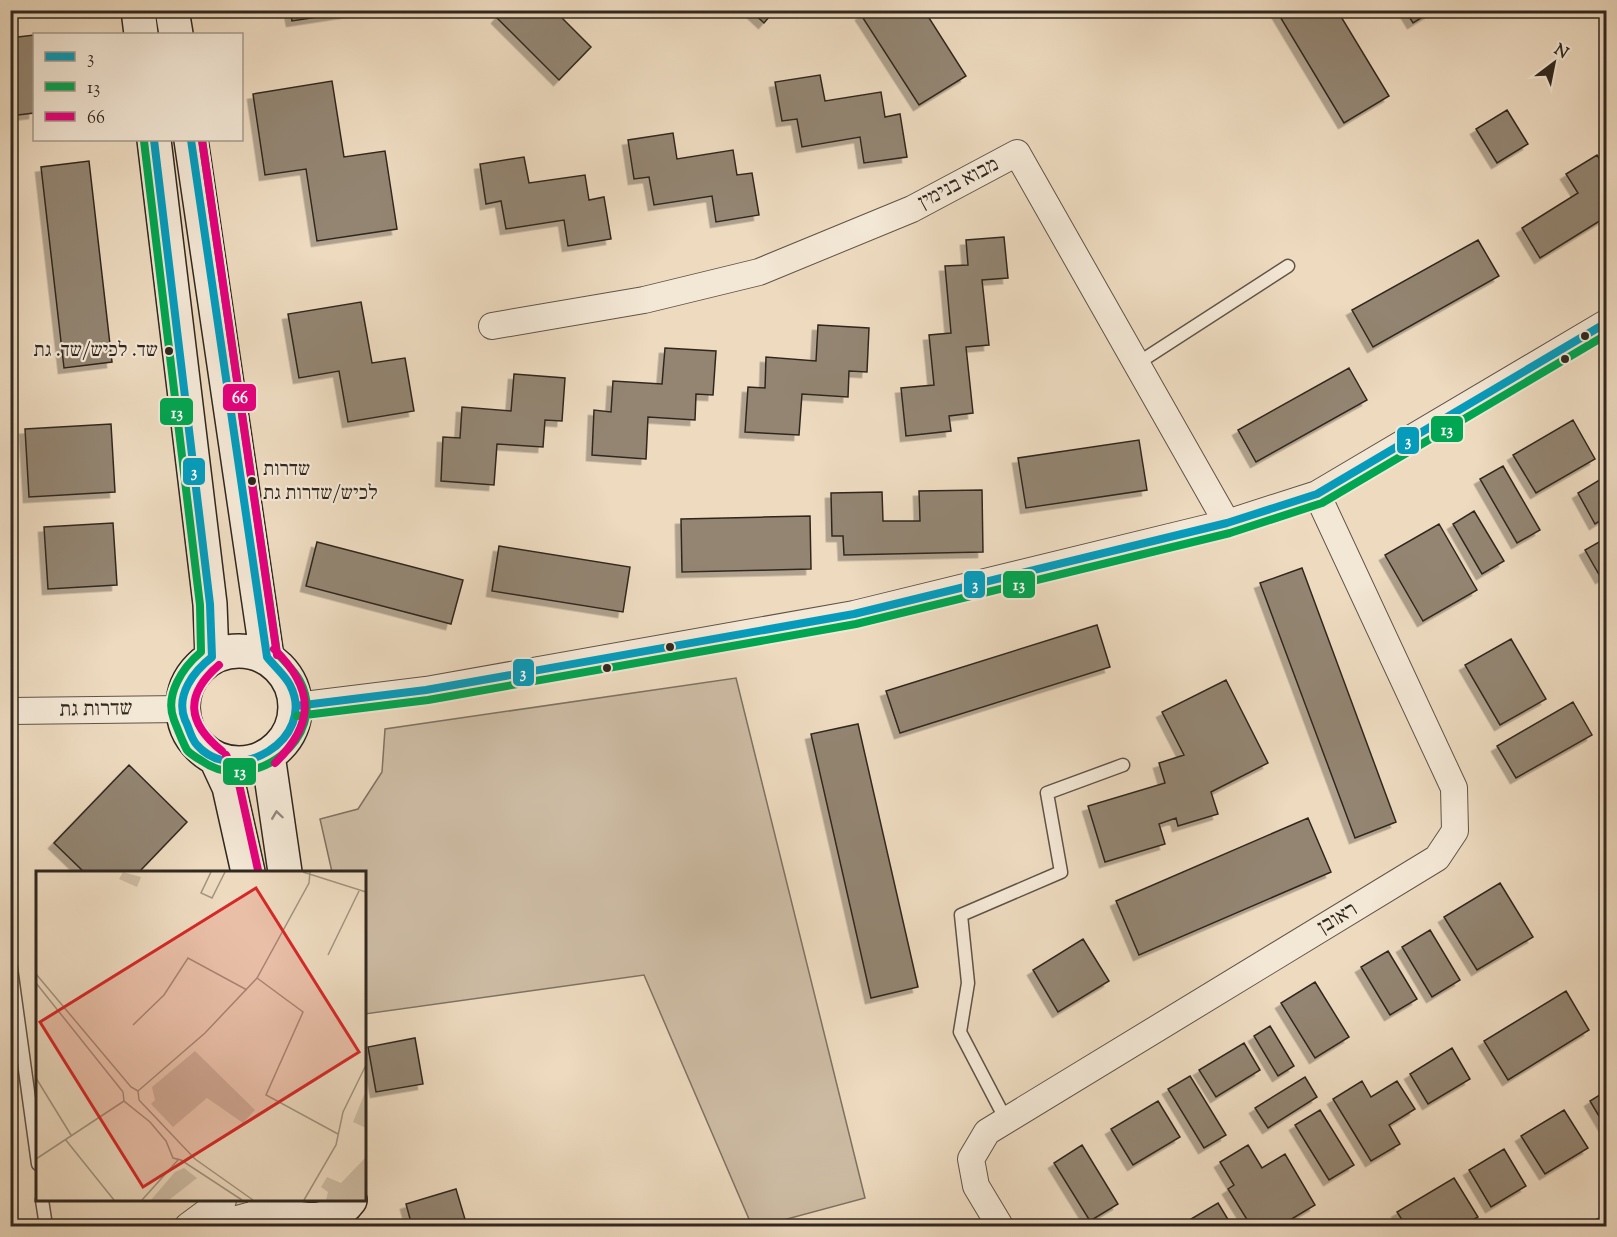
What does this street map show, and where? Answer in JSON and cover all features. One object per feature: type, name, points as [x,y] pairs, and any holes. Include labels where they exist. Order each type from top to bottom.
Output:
[{"type":"main road","points":[[138,10],[141,33]]},
{"type":"main road","points":[[172,10],[176,33]]},
{"type":"main road","points":[[154,141],[210,604],[212,657]]},
{"type":"main road","points":[[191,141],[267,657]]},
{"type":"main road","points":[[230,651],[249,651],[267,657],[283,670],[292,687],[296,706],[293,725],[283,743],[268,755],[252,762],[234,763],[216,759],[203,750],[185,724],[182,709],[190,678],[212,657],[230,651]]},
{"type":"main road","points":[[268,755],[285,871]]},
{"type":"main road","points":[[216,759],[229,787],[248,871]]},
{"type":"main road","points":[[283,1214],[313,1220],[331,1215],[349,1201]]},
{"type":"main road","points":[[358,1201],[364,1227]]},
{"type":"street","name":"מבוא בנימין","points":[[492,326],[644,300],[759,272],[912,209],[1017,153],[1227,523]]},
{"type":"street","points":[[296,706],[426,690],[854,614],[1227,523],[1317,494],[1606,323]]},
{"type":"street","name":"ראובן","points":[[1000,1227],[976,1186],[971,1159],[987,1132],[1437,858],[1455,831],[1454,788],[1317,494]]},
{"type":"street","name":"שדרות גת","points":[[10,711],[182,709]]},
{"type":"street","points":[[188,1227],[222,1201]]},
{"type":"street","points":[[211,1227],[248,1216],[283,1214]]},
{"type":"lane","points":[[1138,363],[1288,266]]},
{"type":"lane","points":[[1006,1120],[960,1032],[969,983],[961,915],[1061,872],[1047,793],[1123,765]]},
{"type":"lane","points":[[10,961],[36,1150]]},
{"type":"lane","points":[[42,1201],[46,1227]]},
{"type":"shaded area","points":[[736,678],[865,1198],[761,1226],[752,1226],[644,975],[366,1014],[366,871],[332,871],[320,819],[358,809],[382,772],[385,729]]},
{"type":"building","points":[[290,10],[363,10],[292,21]]},
{"type":"building","points":[[504,10],[554,10],[591,47],[559,80],[497,18]]},
{"type":"building","points":[[750,10],[775,10],[764,23]]},
{"type":"building","points":[[868,10],[924,10],[966,76],[919,105],[861,15]]},
{"type":"building","points":[[1276,10],[1337,10],[1389,96],[1344,123]]},
{"type":"building","points":[[1405,10],[1434,10],[1413,23]]},
{"type":"building","points":[[33,35],[33,113],[10,116],[10,38]]},
{"type":"building","points":[[820,75],[825,101],[881,92],[885,117],[900,114],[907,157],[864,163],[860,137],[802,147],[797,119],[782,121],[775,82]]},
{"type":"building","points":[[332,81],[344,157],[385,151],[397,229],[317,241],[306,169],[265,175],[253,94]]},
{"type":"building","points":[[1507,110],[1528,144],[1497,163],[1476,129]]},
{"type":"building","points":[[673,133],[677,159],[733,150],[737,175],[752,173],[759,215],[716,222],[712,196],[654,205],[649,177],[634,179],[628,140]]},
{"type":"building","points":[[1597,155],[1606,169],[1606,217],[1540,258],[1522,228],[1578,193],[1566,174]]},
{"type":"building","points":[[524,157],[529,183],[585,175],[589,200],[604,197],[611,239],[568,246],[564,220],[506,229],[501,201],[486,204],[480,164]]},
{"type":"building","points":[[89,161],[112,362],[64,368],[41,167]]},
{"type":"building","points":[[1004,237],[1008,278],[982,280],[989,345],[966,347],[973,413],[949,416],[951,431],[906,436],[901,388],[934,385],[929,335],[951,333],[945,266],[968,265],[966,240]]},
{"type":"building","points":[[1478,240],[1499,276],[1373,347],[1352,310]]},
{"type":"building","points":[[361,302],[372,363],[405,358],[414,411],[348,422],[339,371],[299,378],[288,314]]},
{"type":"building","points":[[818,325],[869,328],[867,372],[849,371],[848,397],[802,394],[799,435],[745,432],[748,387],[765,388],[766,357],[816,361]]},
{"type":"building","points":[[665,348],[716,351],[713,395],[696,394],[695,420],[648,417],[646,459],[592,455],[594,410],[611,412],[613,381],[662,384]]},
{"type":"building","points":[[1349,368],[1367,400],[1256,462],[1238,430]]},
{"type":"building","points":[[514,374],[565,378],[562,421],[545,420],[543,447],[497,444],[494,485],[441,481],[443,437],[460,438],[462,407],[511,411]]},
{"type":"building","points":[[1573,420],[1595,459],[1536,493],[1513,455]]},
{"type":"building","points":[[111,424],[115,492],[29,497],[25,429]]},
{"type":"building","points":[[1139,440],[1147,490],[1026,508],[1018,458]]},
{"type":"building","points":[[1503,466],[1540,530],[1517,543],[1480,479]]},
{"type":"building","points":[[1606,476],[1606,517],[1595,524],[1578,493]]},
{"type":"building","points":[[982,490],[983,552],[844,555],[843,536],[832,536],[831,493],[882,492],[883,521],[920,521],[919,491]]},
{"type":"building","points":[[1474,511],[1504,561],[1482,574],[1453,524]]},
{"type":"building","points":[[810,516],[811,569],[682,572],[681,519]]},
{"type":"building","points":[[113,523],[117,585],[48,589],[44,527]]},
{"type":"building","points":[[1439,524],[1477,590],[1423,621],[1385,555]]},
{"type":"building","points":[[1606,538],[1606,575],[1601,578],[1585,550]]},
{"type":"building","points":[[317,542],[463,580],[451,624],[306,586]]},
{"type":"building","points":[[499,546],[630,567],[623,612],[492,591]]},
{"type":"building","points":[[1302,568],[1396,822],[1355,838],[1260,583]]},
{"type":"building","points":[[1097,625],[1110,667],[900,733],[886,691]]},
{"type":"building","points":[[1511,639],[1546,699],[1500,725],[1465,665]]},
{"type":"building","points":[[1226,680],[1268,763],[1211,792],[1218,814],[1178,826],[1176,818],[1159,824],[1165,844],[1105,862],[1088,806],[1165,783],[1159,763],[1184,755],[1162,712]]},
{"type":"building","points":[[1573,702],[1592,735],[1516,778],[1497,746]]},
{"type":"building","points":[[858,724],[918,987],[871,998],[811,734]]},
{"type":"building","points":[[129,765],[187,822],[140,871],[83,871],[54,843]]},
{"type":"building","points":[[1308,818],[1331,872],[1139,955],[1116,901]]},
{"type":"building","points":[[1500,883],[1533,937],[1477,970],[1444,917]]},
{"type":"building","points":[[1430,930],[1460,980],[1432,997],[1402,947]]},
{"type":"building","points":[[1083,939],[1109,981],[1058,1012],[1033,970]]},
{"type":"building","points":[[1388,951],[1417,999],[1390,1015],[1361,967]]},
{"type":"building","points":[[1315,982],[1349,1037],[1315,1058],[1281,1003]]},
{"type":"building","points":[[1566,991],[1589,1030],[1508,1080],[1484,1041]]},
{"type":"building","points":[[1270,1026],[1294,1066],[1278,1076],[1254,1036]]},
{"type":"building","points":[[415,1038],[423,1084],[376,1092],[368,1047]]},
{"type":"building","points":[[1244,1043],[1260,1070],[1216,1097],[1199,1070]]},
{"type":"building","points":[[1452,1048],[1470,1079],[1428,1104],[1410,1074]]},
{"type":"building","points":[[1190,1076],[1226,1135],[1204,1148],[1168,1089]]},
{"type":"building","points":[[1305,1077],[1317,1097],[1268,1128],[1255,1108]]},
{"type":"building","points":[[1362,1081],[1371,1097],[1397,1081],[1415,1109],[1389,1125],[1400,1144],[1371,1161],[1333,1099]]},
{"type":"building","points":[[1606,1091],[1606,1128],[1590,1101]]},
{"type":"building","points":[[1158,1101],[1180,1137],[1133,1165],[1111,1129]]},
{"type":"building","points":[[1320,1110],[1354,1165],[1329,1180],[1295,1125]]},
{"type":"building","points":[[1564,1110],[1588,1148],[1545,1174],[1521,1136]]},
{"type":"building","points":[[1082,1145],[1118,1204],[1090,1221],[1054,1163]]},
{"type":"building","points":[[1248,1145],[1262,1168],[1285,1154],[1315,1205],[1280,1226],[1251,1226],[1228,1189],[1234,1185],[1220,1162]]},
{"type":"building","points":[[1504,1149],[1526,1186],[1491,1207],[1469,1170]]},
{"type":"building","points":[[1454,1178],[1478,1217],[1462,1226],[1406,1226],[1397,1212]]},
{"type":"building","points":[[456,1189],[467,1226],[412,1226],[406,1204]]},
{"type":"building","points":[[1218,1203],[1232,1226],[1195,1226],[1191,1219]]},
{"type":"building","points":[[1606,1214],[1606,1226],[1585,1226]]},
{"type":"transit line","name":"13","points":[[144,141],[200,605],[201,652],[188,665],[177,682],[171,701],[172,711],[182,739],[190,753],[222,770],[242,771],[262,766],[281,756],[295,741],[304,723],[306,703],[298,677],[277,653],[202,141]]},
{"type":"transit line","name":"3","points":[[154,141],[210,604],[212,657],[188,684],[182,702],[183,711],[197,745],[213,757],[232,761],[251,759],[268,751],[283,739],[293,723],[296,705],[288,681],[267,657],[191,141]]},
{"type":"transit line","name":"66","points":[[202,141],[277,655]]},
{"type":"transit line","name":"3","points":[[296,706],[426,690],[854,614],[1227,523],[1317,494],[1606,323]]},
{"type":"transit line","name":"13","points":[[297,716],[428,700],[856,624],[1230,533],[1322,503],[1606,335]]},
{"type":"transit line","name":"66","points":[[274,649],[297,678],[303,692],[305,706],[298,734],[275,763]]},
{"type":"transit line","name":"66","points":[[219,665],[200,687],[195,698],[194,709],[202,730],[222,751]]},
{"type":"transit line","name":"66","points":[[226,755],[239,784],[258,870]]},
{"type":"place","name":"שד. לכיש/שד. גת","points":[[169,351]]},
{"type":"place","name":"שדרות לכיש/שדרות גת","points":[[252,481]]}]
